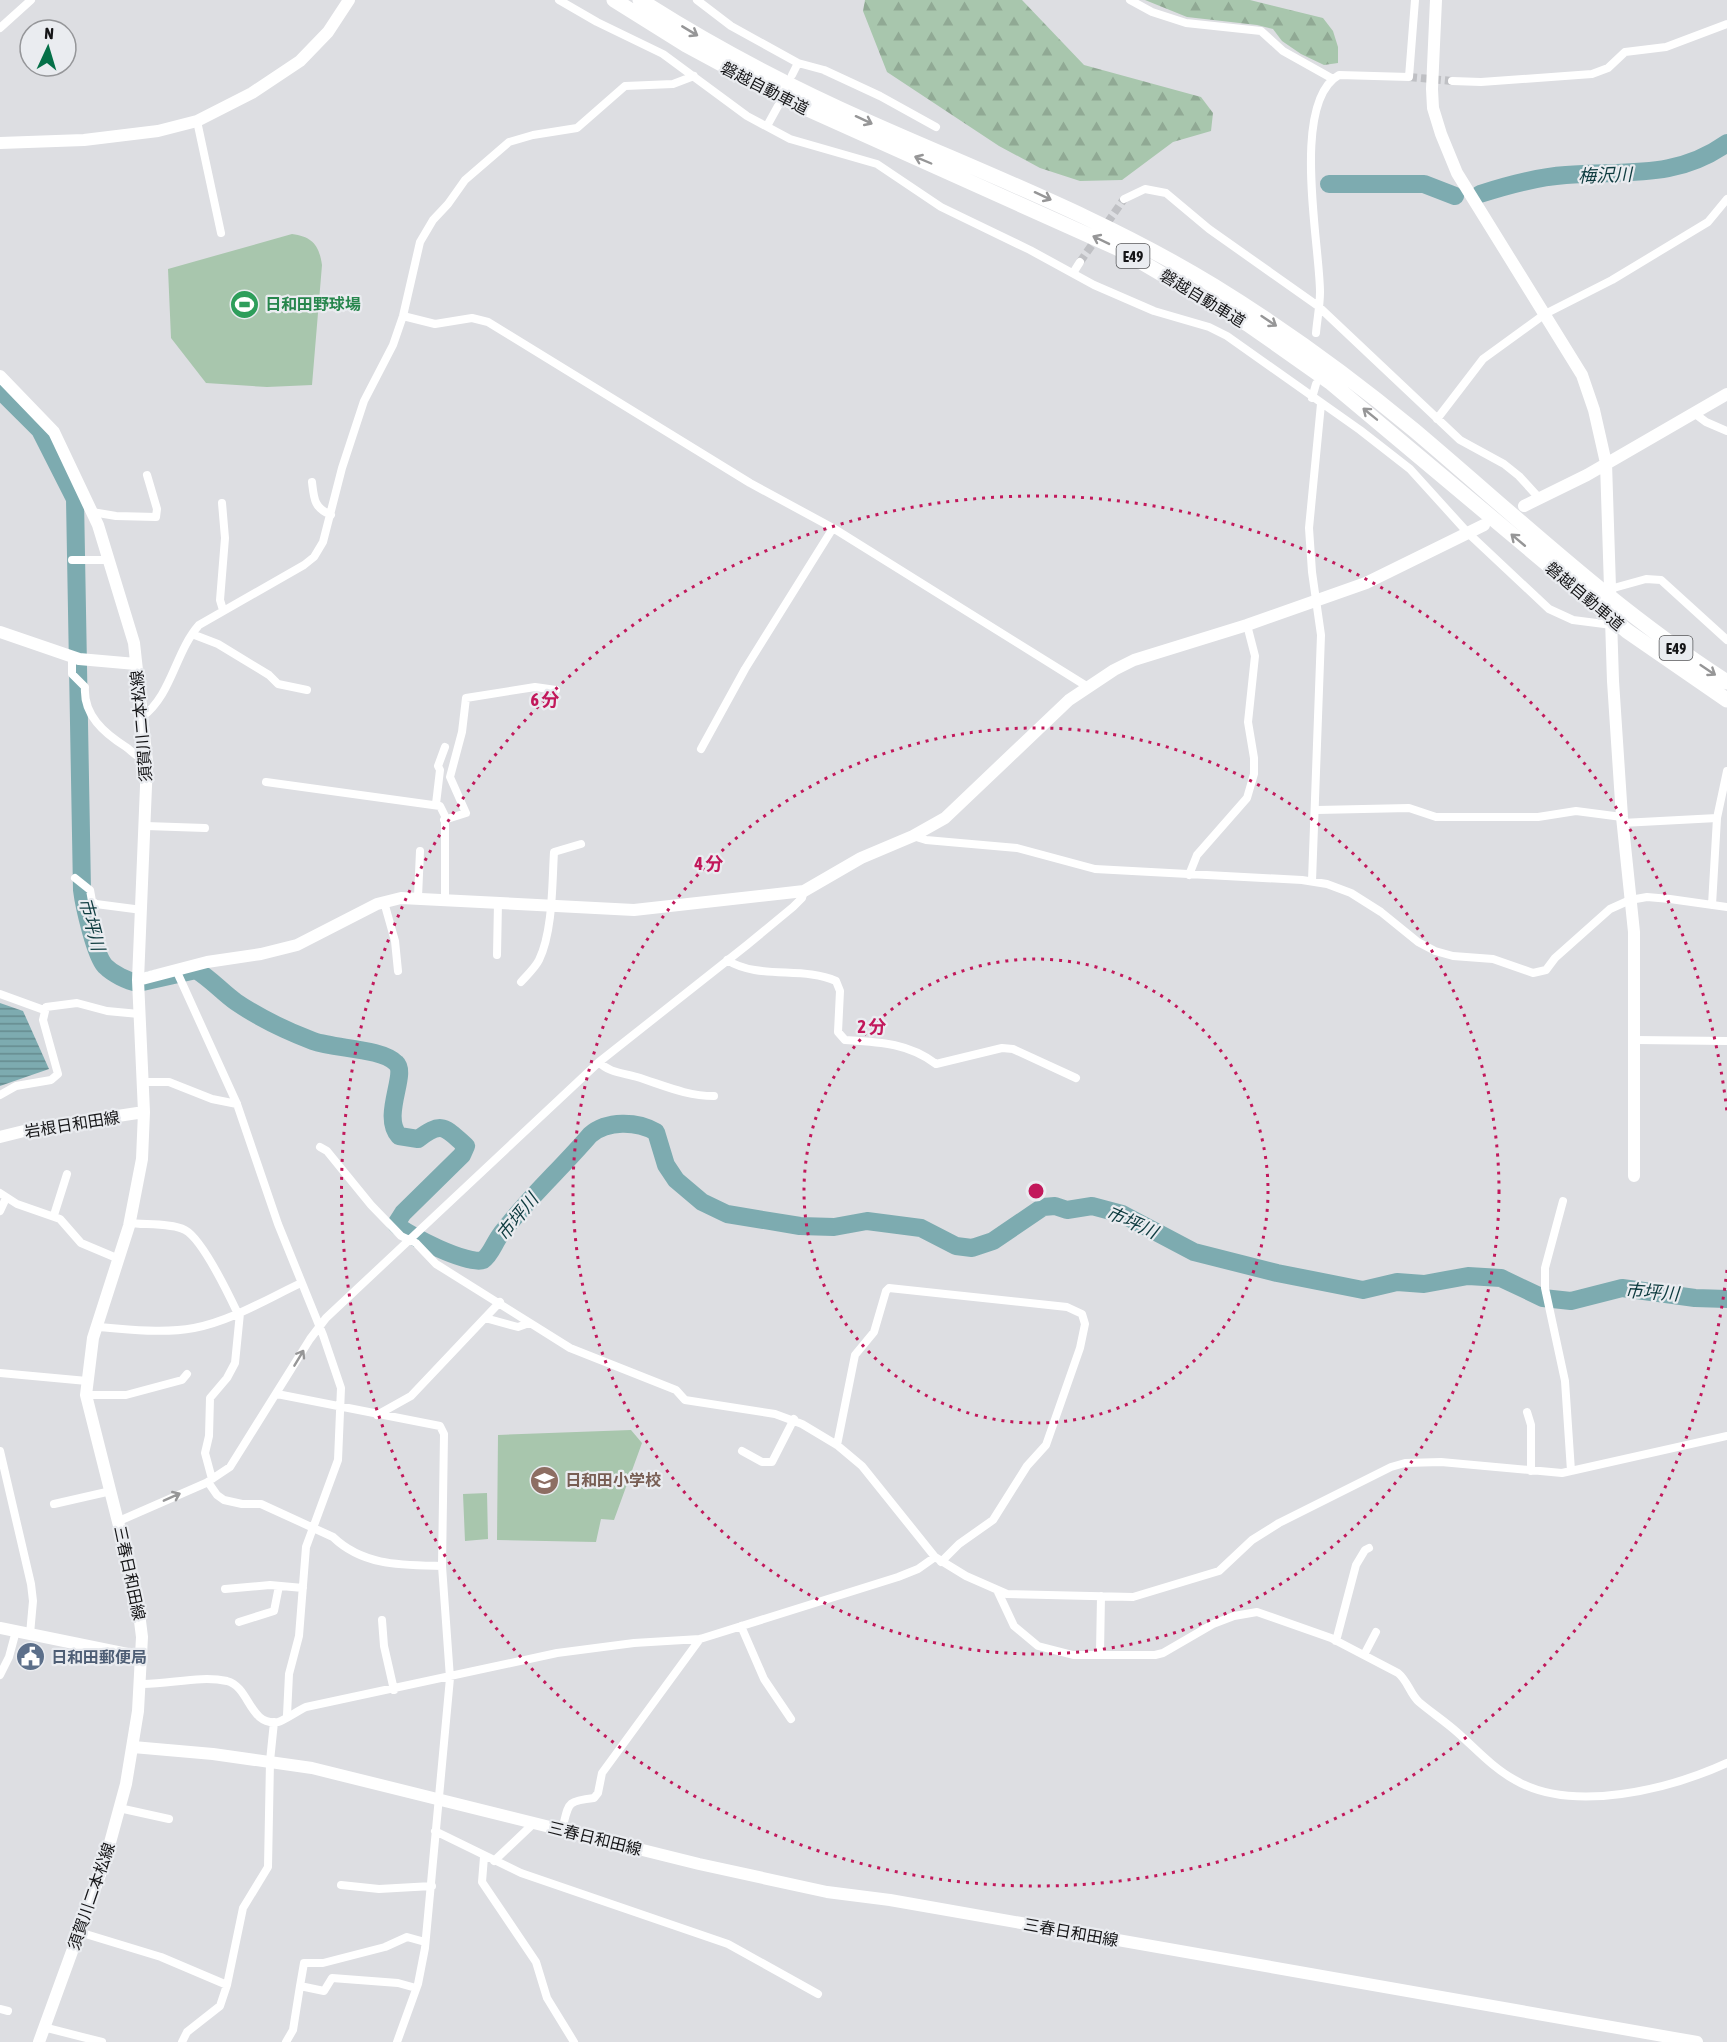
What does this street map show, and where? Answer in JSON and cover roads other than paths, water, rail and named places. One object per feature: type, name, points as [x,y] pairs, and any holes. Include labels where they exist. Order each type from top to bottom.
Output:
[{"type":"highway","name":"磐越自動車道","points":[[614,0],[686,45],[794,103],[1083,231],[1195,291],[1330,382],[1627,631],[1727,700]]},
{"type":"highway","name":"磐越自動車道","points":[[640,0],[692,33],[798,89],[867,122],[1040,195],[1126,237],[1209,283],[1307,347],[1374,398],[1626,612],[1727,682]]},
{"type":"main road","points":[[0,143],[84,140],[158,131],[197,121],[252,93],[300,61],[328,32],[349,0]]},
{"type":"main road","points":[[1436,0],[1432,89],[1433,108],[1441,134],[1457,173],[1582,375],[1594,410],[1606,463],[1622,820],[1634,932],[1636,1040],[1634,1176]]},
{"type":"main road","name":"須賀川二本松線","points":[[0,376],[54,432],[92,512],[134,643],[147,759],[138,980],[144,1112]]},
{"type":"main road","points":[[1524,506],[1606,463],[1727,394]]},
{"type":"main road","points":[[138,980],[177,972],[207,962],[261,954],[297,945],[384,902],[418,897],[550,906],[640,909],[804,891],[861,858],[913,836],[945,818],[1069,700],[1134,660],[1317,602],[1366,583],[1484,525]]},
{"type":"main road","points":[[0,632],[72,657],[136,664]]},
{"type":"main road","name":"岩根日和田線","points":[[0,1137],[41,1128],[144,1112]]},
{"type":"main road","name":"三春日和田線","points":[[144,1112],[140,1170],[119,1259],[96,1327],[86,1395],[137,1597],[142,1657],[133,1747],[270,1761],[324,1770],[562,1830],[827,1892],[890,1900],[1697,2042]]},
{"type":"main road","points":[[0,1628],[142,1657]]},
{"type":"main road","name":"須賀川二本松線","points":[[39,2042],[105,1861],[133,1747]]},
{"type":"street","points":[[0,28],[31,0]]},
{"type":"street","points":[[559,0],[597,22],[663,54],[747,116],[803,144],[877,164],[941,207],[1154,311],[1209,327],[1255,354],[1410,469],[1468,533],[1529,591],[1561,617],[1612,625]]},
{"type":"street","points":[[697,0],[731,27],[798,63],[834,74],[936,127]]},
{"type":"street","points":[[1130,0],[1152,12],[1186,23],[1261,31],[1283,51],[1333,79]]},
{"type":"street","points":[[1316,333],[1320,293],[1310,174],[1311,144],[1317,114],[1333,79],[1343,75],[1409,77],[1415,0]]},
{"type":"street","points":[[1452,81],[1592,74],[1608,68],[1621,54],[1666,47],[1727,24]]},
{"type":"street","points":[[792,75],[798,63]]},
{"type":"street","points":[[142,717],[159,699],[192,634],[204,621],[309,561],[323,542],[342,468],[368,390],[393,345],[403,316],[424,231],[465,180],[500,148],[533,135],[577,128],[625,86],[673,84],[694,76]]},
{"type":"street","points":[[767,126],[778,106]]},
{"type":"street","points":[[197,121],[221,233]]},
{"type":"street","points":[[1124,199],[1144,189],[1166,193],[1209,229],[1318,306],[1460,440],[1520,476],[1540,499]]},
{"type":"street","points":[[1437,418],[1483,359],[1545,314],[1612,280],[1708,222],[1727,199]]},
{"type":"street","points":[[1073,273],[1080,262]]},
{"type":"street","points":[[403,316],[435,324],[472,318],[488,322],[750,483],[833,528],[1088,687]]},
{"type":"street","points":[[1312,398],[1316,384]]},
{"type":"street","points":[[1312,881],[1317,810],[1321,635],[1312,572],[1309,528],[1321,404]]},
{"type":"street","points":[[1695,413],[1706,422],[1727,431]]},
{"type":"street","points":[[92,512],[116,516],[156,517],[157,509],[147,475]]},
{"type":"street","points":[[312,482],[315,505],[321,511],[331,515]]},
{"type":"street","points":[[222,503],[225,538],[220,600],[223,610]]},
{"type":"street","points":[[701,749],[745,669],[833,528]]},
{"type":"street","points":[[72,560],[108,560]]},
{"type":"street","points":[[1610,589],[1646,579],[1661,580],[1727,640]]},
{"type":"street","points":[[1189,875],[1197,855],[1246,798],[1251,788],[1254,758],[1248,722],[1255,656],[1247,625]]},
{"type":"street","points":[[192,634],[218,644],[269,675],[278,684],[307,690]]},
{"type":"street","points":[[72,657],[72,674],[85,687],[86,700],[99,728],[136,755],[147,759]]},
{"type":"street","points":[[444,820],[466,813],[450,777],[462,732],[466,698],[535,687],[556,690]]},
{"type":"street","points":[[436,804],[440,770],[438,766],[445,747]]},
{"type":"street","points":[[1712,905],[1717,818],[1727,771]]},
{"type":"street","points":[[266,782],[436,804],[443,809],[445,899]]},
{"type":"street","points":[[1317,810],[1409,808],[1436,816],[1473,818],[1538,817],[1576,811],[1622,820],[1717,818]]},
{"type":"street","points":[[146,826],[206,828]]},
{"type":"street","points":[[913,836],[926,840],[1017,848],[1095,869],[1312,881],[1351,893],[1382,912],[1418,942],[1435,951],[1453,956],[1493,959],[1533,973],[1546,970],[1555,958],[1610,909],[1630,900],[1647,897],[1727,907]]},
{"type":"street","points":[[521,982],[538,961],[550,906],[554,852],[581,844]]},
{"type":"street","points":[[418,897],[420,851]]},
{"type":"street","points":[[75,878],[90,890],[92,901],[96,904],[142,910]]},
{"type":"street","points":[[119,1521],[210,1480],[230,1467],[320,1326],[408,1240],[599,1062],[793,907],[802,898],[804,891]]},
{"type":"street","points":[[384,902],[395,941],[398,971]]},
{"type":"street","points":[[497,956],[498,902]]},
{"type":"street","points":[[727,960],[740,966],[809,974],[836,981],[840,991],[838,1032],[845,1040],[899,1046],[926,1055],[936,1064],[944,1064],[1002,1048],[1013,1049],[1076,1078]]},
{"type":"street","points":[[177,972],[237,1104],[301,1283],[320,1326],[341,1389],[342,1409],[337,1468],[306,1546],[298,1636],[289,1674],[287,1715]]},
{"type":"street","points":[[0,994],[44,1010]]},
{"type":"street","points":[[44,1010],[52,1005],[77,1003],[107,1011],[139,1014]]},
{"type":"street","points":[[0,1095],[16,1086],[51,1080],[58,1074],[43,1020],[44,1010]]},
{"type":"street","points":[[1636,1040],[1727,1041]]},
{"type":"street","points":[[599,1062],[614,1071],[658,1086],[714,1096]]},
{"type":"street","points":[[142,1082],[169,1082],[212,1099],[237,1104]]},
{"type":"street","points":[[320,1148],[327,1151],[371,1205],[408,1240],[416,1243],[436,1264],[570,1348],[676,1390],[685,1400],[794,1419],[837,1445],[862,1466],[938,1560],[998,1592],[1139,1596],[1184,1580],[1219,1571],[1252,1540],[1279,1523],[1391,1467],[1406,1463],[1441,1462],[1531,1472],[1571,1471],[1727,1436]]},
{"type":"street","points":[[54,1215],[68,1174]]},
{"type":"street","points":[[0,1211],[3,1195],[28,1209],[54,1215],[86,1246],[119,1259]]},
{"type":"street","points":[[1563,1201],[1545,1268],[1545,1288],[1565,1381],[1571,1471]]},
{"type":"street","points":[[129,1223],[172,1226],[190,1233],[200,1245],[239,1313],[235,1363],[227,1378],[210,1398],[205,1453],[210,1480],[217,1495],[224,1500],[242,1504],[261,1504],[333,1537],[342,1546],[382,1563],[442,1566]]},
{"type":"street","points":[[96,1327],[183,1329],[239,1313],[301,1283]]},
{"type":"street","points":[[140,1684],[210,1680],[228,1682],[239,1687],[260,1718],[274,1722],[306,1707],[450,1678],[557,1653],[634,1643],[700,1639],[898,1577],[938,1560],[993,1520],[1027,1466],[1046,1445],[1080,1348],[1085,1324],[1082,1314],[1067,1307],[889,1288],[886,1291],[874,1332],[855,1355],[837,1445]]},
{"type":"street","points":[[377,1415],[409,1397],[500,1302]]},
{"type":"street","points":[[485,1318],[518,1327],[529,1323]]},
{"type":"street","points":[[0,1373],[87,1381]]},
{"type":"street","points":[[86,1395],[126,1395],[182,1380],[187,1374]]},
{"type":"street","points":[[277,1394],[342,1409],[440,1426],[444,1434],[442,1566],[450,1678],[425,1942],[416,1988],[398,2042]]},
{"type":"street","points":[[1527,1412],[1531,1425],[1531,1472]]},
{"type":"street","points":[[742,1451],[762,1462],[772,1462],[794,1419]]},
{"type":"street","points":[[0,1451],[2,1470],[31,1584],[33,1601],[30,1634]]},
{"type":"street","points":[[54,1504],[111,1491]]},
{"type":"street","points":[[1336,1641],[1356,1565],[1369,1548]]},
{"type":"street","points":[[225,1589],[279,1586],[303,1588]]},
{"type":"street","points":[[239,1622],[274,1611],[279,1586]]},
{"type":"street","points":[[998,1592],[1014,1626],[1038,1647],[1073,1655],[1100,1653],[1145,1657],[1163,1653],[1213,1624],[1251,1612],[1264,1614],[1336,1641],[1402,1676],[1417,1700],[1488,1761],[1514,1780],[1534,1788],[1575,1795],[1624,1795],[1698,1775],[1727,1763]]},
{"type":"street","points":[[1100,1653],[1101,1596]]},
{"type":"street","points":[[382,1620],[384,1646],[394,1690]]},
{"type":"street","points":[[741,1626],[764,1679],[791,1719]]},
{"type":"street","points":[[0,1675],[9,1657],[16,1631]]},
{"type":"street","points":[[1364,1655],[1376,1632]]},
{"type":"street","points":[[562,1830],[568,1804],[573,1800],[594,1798],[598,1793],[602,1773],[700,1639]]},
{"type":"street","points":[[182,2042],[187,2032],[220,2006],[227,1985],[243,1908],[267,1867],[270,1761],[274,1722]]},
{"type":"street","points":[[119,1809],[169,1819]]},
{"type":"street","points":[[494,1861],[534,1823]]},
{"type":"street","points":[[435,1831],[455,1839],[484,1857],[521,1873],[728,1944],[818,1995]]},
{"type":"street","points":[[484,1857],[482,1881],[536,1962],[547,1998],[574,2042]]},
{"type":"street","points":[[341,1885],[379,1890],[432,1886]]},
{"type":"street","points":[[79,1932],[161,1957],[227,1985]]},
{"type":"street","points":[[286,2042],[293,2030],[304,1963],[323,1963],[385,1947],[403,1938],[425,1942]]},
{"type":"street","points":[[300,1986],[324,1991],[332,1978],[398,1983],[416,1988]]},
{"type":"street","points":[[43,2026],[102,2042]]},
{"type":"water","points":[[0,1003],[23,1011],[49,1069],[0,1086]]},
{"type":"waterway","name":"梅沢川","points":[[1480,194],[1522,182],[1555,176],[1669,168],[1708,155],[1727,143]]},
{"type":"waterway","name":"梅沢川","points":[[1329,184],[1424,184],[1455,196]]},
{"type":"waterway","name":"市坪川","points":[[0,390],[40,430],[75,499],[82,890],[97,952],[105,966],[129,981],[138,983],[196,970],[236,1002],[283,1028],[322,1044],[380,1054],[396,1063],[399,1076],[393,1118],[394,1128],[399,1136],[418,1139],[439,1128],[448,1131],[466,1146],[462,1155],[403,1213],[396,1224],[424,1242],[465,1258],[483,1260],[522,1208],[590,1135],[605,1127],[631,1124],[656,1132],[666,1165],[676,1180],[702,1202],[727,1214],[800,1226],[834,1227],[867,1221],[921,1228],[956,1246],[972,1248],[993,1241],[1043,1207],[1055,1206],[1067,1210],[1092,1206],[1122,1214],[1194,1252],[1277,1273],[1363,1290],[1397,1282],[1424,1284],[1468,1276],[1501,1278],[1543,1298],[1571,1301],[1622,1288],[1695,1298],[1727,1299]]},
{"type":"tunnel","points":[[1409,77],[1452,81]]},
{"type":"tunnel","points":[[1080,262],[1124,199]]},
{"type":"place","name":"日和田野球場","points":[[244,304]]},
{"type":"place","name":"日和田小学校","points":[[544,1480]]},
{"type":"place","name":"日和田郵便局","points":[[30,1657]]}]
